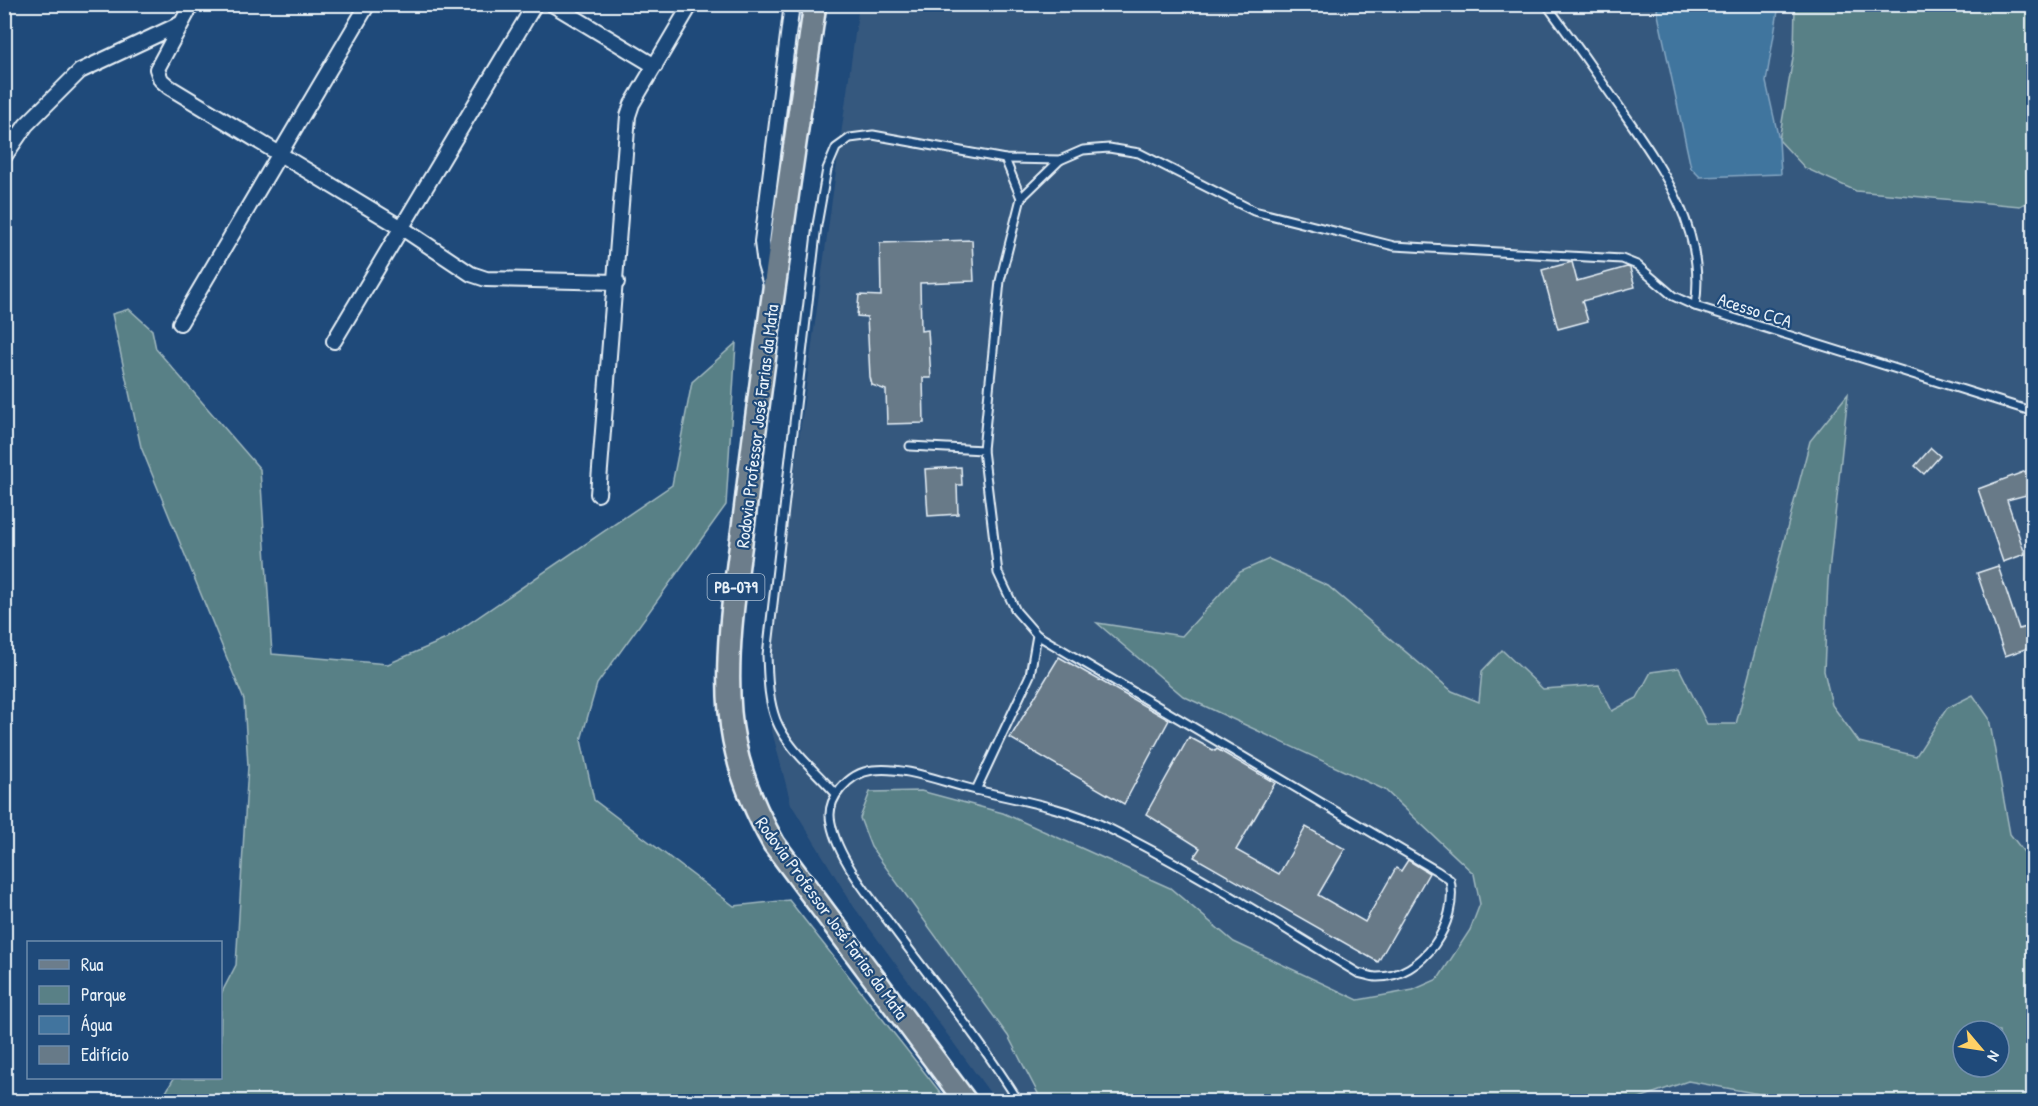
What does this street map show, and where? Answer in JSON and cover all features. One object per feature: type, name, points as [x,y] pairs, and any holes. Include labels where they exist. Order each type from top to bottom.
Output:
[{"type":"main road","name":"Rodovia Professor José Farias da Mata","points":[[815,4],[755,424],[732,623],[730,712],[738,762],[757,814],[774,844],[966,1101]]},
{"type":"street","points":[[192,4],[157,69],[161,80],[402,228],[471,274],[486,279],[617,282]]},
{"type":"street","points":[[180,323],[368,4]]},
{"type":"street","points":[[334,341],[535,4]]},
{"type":"street","points":[[552,4],[655,66]]},
{"type":"street","points":[[598,494],[617,282],[628,116],[632,104],[691,4]]},
{"type":"street","points":[[774,293],[765,266],[762,242],[792,4]]},
{"type":"street","points":[[4,157],[26,125],[80,71],[180,24]]},
{"type":"lane","name":"Acesso CCA","points":[[1546,4],[1650,150],[1673,188],[1695,251],[1698,283],[1695,306],[2034,412]]},
{"type":"lane","points":[[836,794],[784,736],[776,721],[769,694],[767,655],[817,225],[826,169],[836,148],[850,138],[873,135],[1005,159],[1060,160]]},
{"type":"lane","points":[[1019,1101],[867,893],[838,844],[830,823],[830,807],[836,794],[846,784],[872,770],[895,771],[976,790],[1069,814],[1106,827],[1219,890],[1358,973],[1375,978],[1389,976],[1412,966],[1439,939],[1450,915],[1453,895],[1450,880],[1437,871],[1037,635],[1016,610],[998,573],[983,450],[1000,281],[1021,198],[1060,160],[1083,150],[1109,148],[1139,153],[1254,211],[1394,246],[1622,260],[1637,266],[1673,296],[1695,306]]},
{"type":"lane","points":[[1005,159],[1021,198]]},
{"type":"lane","points":[[910,446],[983,450]]},
{"type":"lane","points":[[976,790],[1030,675],[1037,635]]},
{"type":"shaded area","points":[[859,5],[2033,5],[2033,1101],[996,1101],[854,907],[791,804],[772,731],[773,626]]},
{"type":"green space","points":[[1795,5],[2033,5],[2033,199],[2020,206],[1856,191],[1805,168],[1779,140],[1794,52]]},
{"type":"green space","points":[[129,309],[152,330],[156,349],[260,469],[272,654],[388,664],[446,639],[672,485],[692,382],[736,343],[726,505],[597,684],[581,740],[594,800],[734,906],[789,900],[947,1101],[161,1101],[173,1079],[222,1079],[222,992],[236,965],[248,766],[244,700],[141,447],[112,314]]},
{"type":"green space","points":[[1848,394],[1828,581],[1824,671],[1832,705],[1859,742],[1916,756],[1947,708],[1973,695],[1989,718],[2010,834],[2033,864],[2033,1101],[1798,1101],[1688,1081],[1628,1102],[1142,1102],[1123,1093],[1121,1101],[1042,1101],[1008,1036],[871,847],[860,818],[870,792],[921,791],[1003,813],[1170,888],[1234,942],[1358,1000],[1413,990],[1438,979],[1470,930],[1480,904],[1474,874],[1385,790],[1183,696],[1097,623],[1182,636],[1240,572],[1269,559],[1328,586],[1452,691],[1479,702],[1482,671],[1502,650],[1543,689],[1599,685],[1612,711],[1637,698],[1651,672],[1679,668],[1707,724],[1736,724],[1810,441]]},
{"type":"water","points":[[1659,4],[1779,5],[1766,82],[1779,140],[1781,174],[1700,177],[1691,168],[1657,10]]},
{"type":"building","points":[[972,240],[974,281],[920,283],[921,331],[928,330],[931,378],[923,378],[924,423],[887,424],[886,390],[872,385],[870,377],[867,317],[857,316],[859,295],[881,296],[880,243]]},
{"type":"building","points":[[1572,262],[1577,281],[1630,268],[1635,287],[1582,301],[1588,321],[1558,329],[1542,270]]},
{"type":"building","points":[[1931,448],[1940,456],[1924,474],[1915,466]]},
{"type":"building","points":[[961,467],[962,485],[957,485],[958,514],[928,516],[925,469]]},
{"type":"building","points":[[2034,468],[2034,493],[2007,500],[2025,554],[2003,562],[1978,489]]},
{"type":"building","points":[[1998,566],[2019,629],[2034,625],[2034,646],[2005,656],[1977,573]]},
{"type":"building","points":[[1059,657],[1169,720],[1124,804],[1010,738]]},
{"type":"building","points":[[1189,737],[1215,751],[1217,749],[1275,783],[1236,850],[1279,874],[1306,827],[1345,849],[1318,895],[1365,922],[1396,868],[1401,871],[1408,860],[1429,873],[1378,962],[1194,857],[1200,848],[1146,814]]}]
